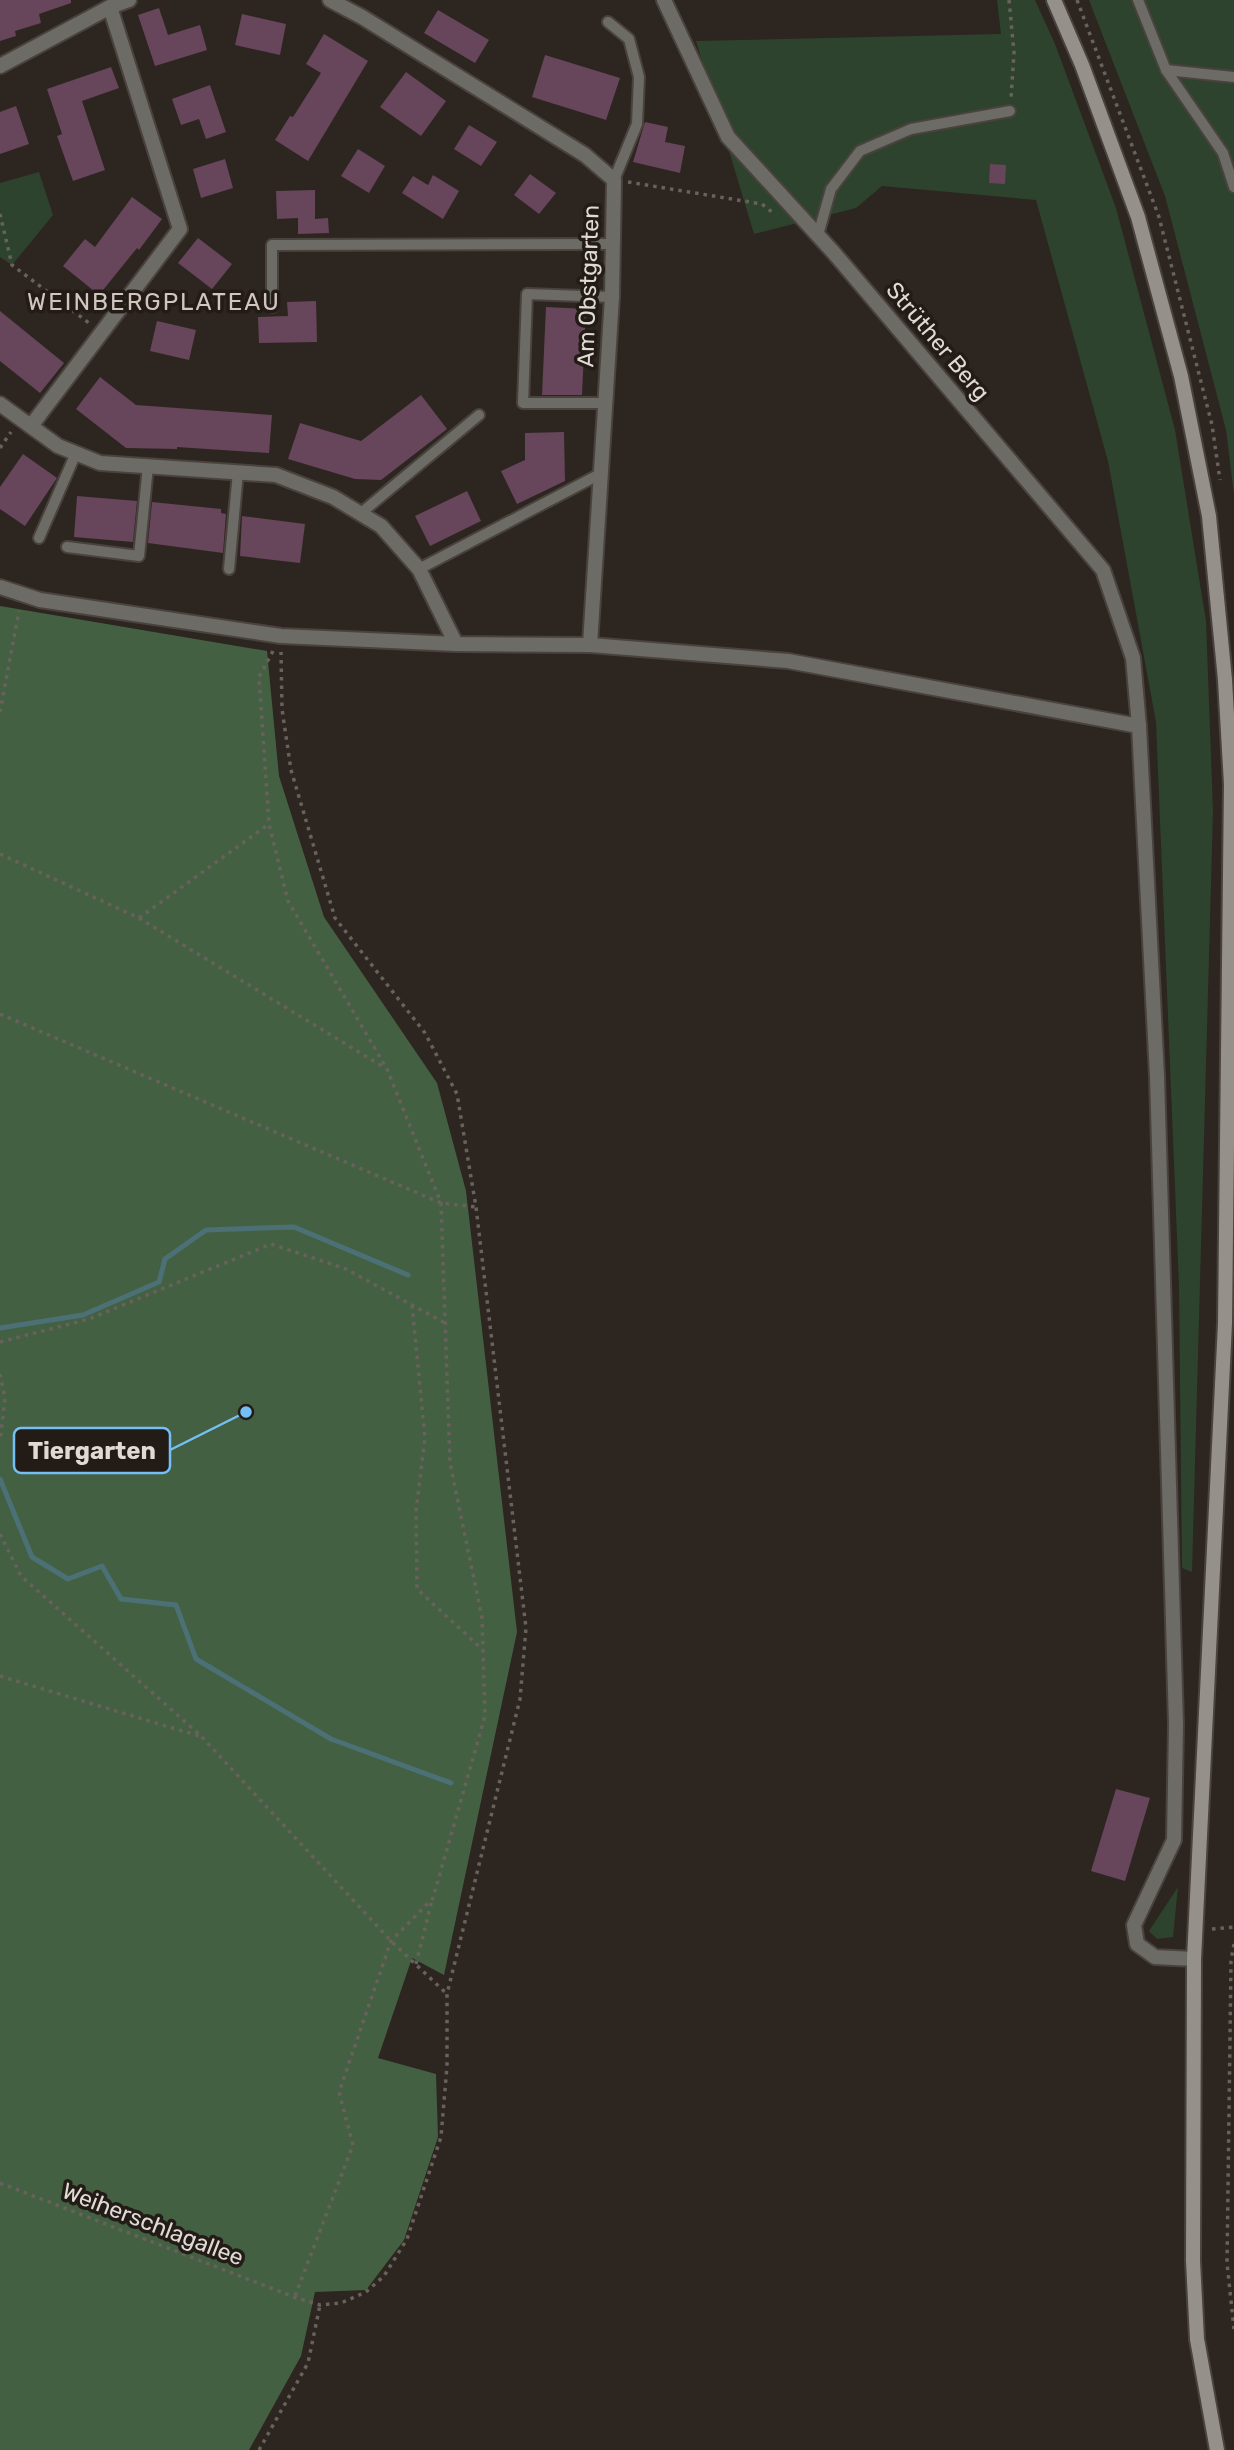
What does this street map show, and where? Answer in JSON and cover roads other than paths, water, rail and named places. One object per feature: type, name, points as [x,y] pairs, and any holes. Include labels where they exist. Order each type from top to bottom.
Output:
[{"type":"main road","points":[[1054,0],[1082,65],[1138,217],[1181,376],[1209,516],[1225,680],[1231,783],[1229,1322],[1194,1959],[1194,2274],[1197,2339],[1217,2450]]},
{"type":"street","points":[[0,66],[110,7],[129,0]]},
{"type":"street","name":"Am Obstgarten","points":[[330,0],[585,155],[614,180],[612,297],[590,645]]},
{"type":"street","name":"Strüther Berg","points":[[664,0],[728,137],[818,235],[1103,570],[1133,658],[1157,1076],[1176,1724],[1174,1840],[1134,1925],[1137,1944],[1155,1957],[1194,1959]]},
{"type":"street","points":[[31,426],[180,229],[110,7]]},
{"type":"street","points":[[0,404],[58,446],[100,463],[276,475],[333,497],[381,526],[419,569],[456,644]]},
{"type":"street","points":[[0,587],[40,600],[281,636],[456,644],[590,645],[788,661],[1139,726]]},
{"type":"lane","points":[[1138,0],[1165,65],[1223,153],[1234,187]]},
{"type":"lane","points":[[608,22],[629,39],[639,77],[637,124],[614,180]]},
{"type":"lane","points":[[1165,65],[1234,77]]},
{"type":"lane","points":[[818,235],[831,189],[860,150],[911,129],[1010,111]]},
{"type":"lane","points":[[272,307],[272,245],[614,244]]},
{"type":"lane","points":[[606,403],[523,403],[527,294],[612,297]]},
{"type":"lane","points":[[361,513],[479,415]]},
{"type":"lane","points":[[39,538],[76,453]]},
{"type":"lane","points":[[67,547],[139,556],[148,466]]},
{"type":"lane","points":[[229,569],[238,472]]},
{"type":"lane","points":[[419,569],[602,472]]},
{"type":"waterway","points":[[0,1328],[83,1315],[159,1282],[165,1259],[206,1230],[294,1227],[408,1275]]},
{"type":"waterway","points":[[0,1479],[32,1557],[68,1579],[102,1566],[121,1599],[176,1605],[196,1659],[331,1739],[451,1783]]},
{"type":"place","name":"Tiergarten","points":[[246,1412]]},
{"type":"district","name":"WEINBERGPLATEAU","points":[[154,302]]}]
